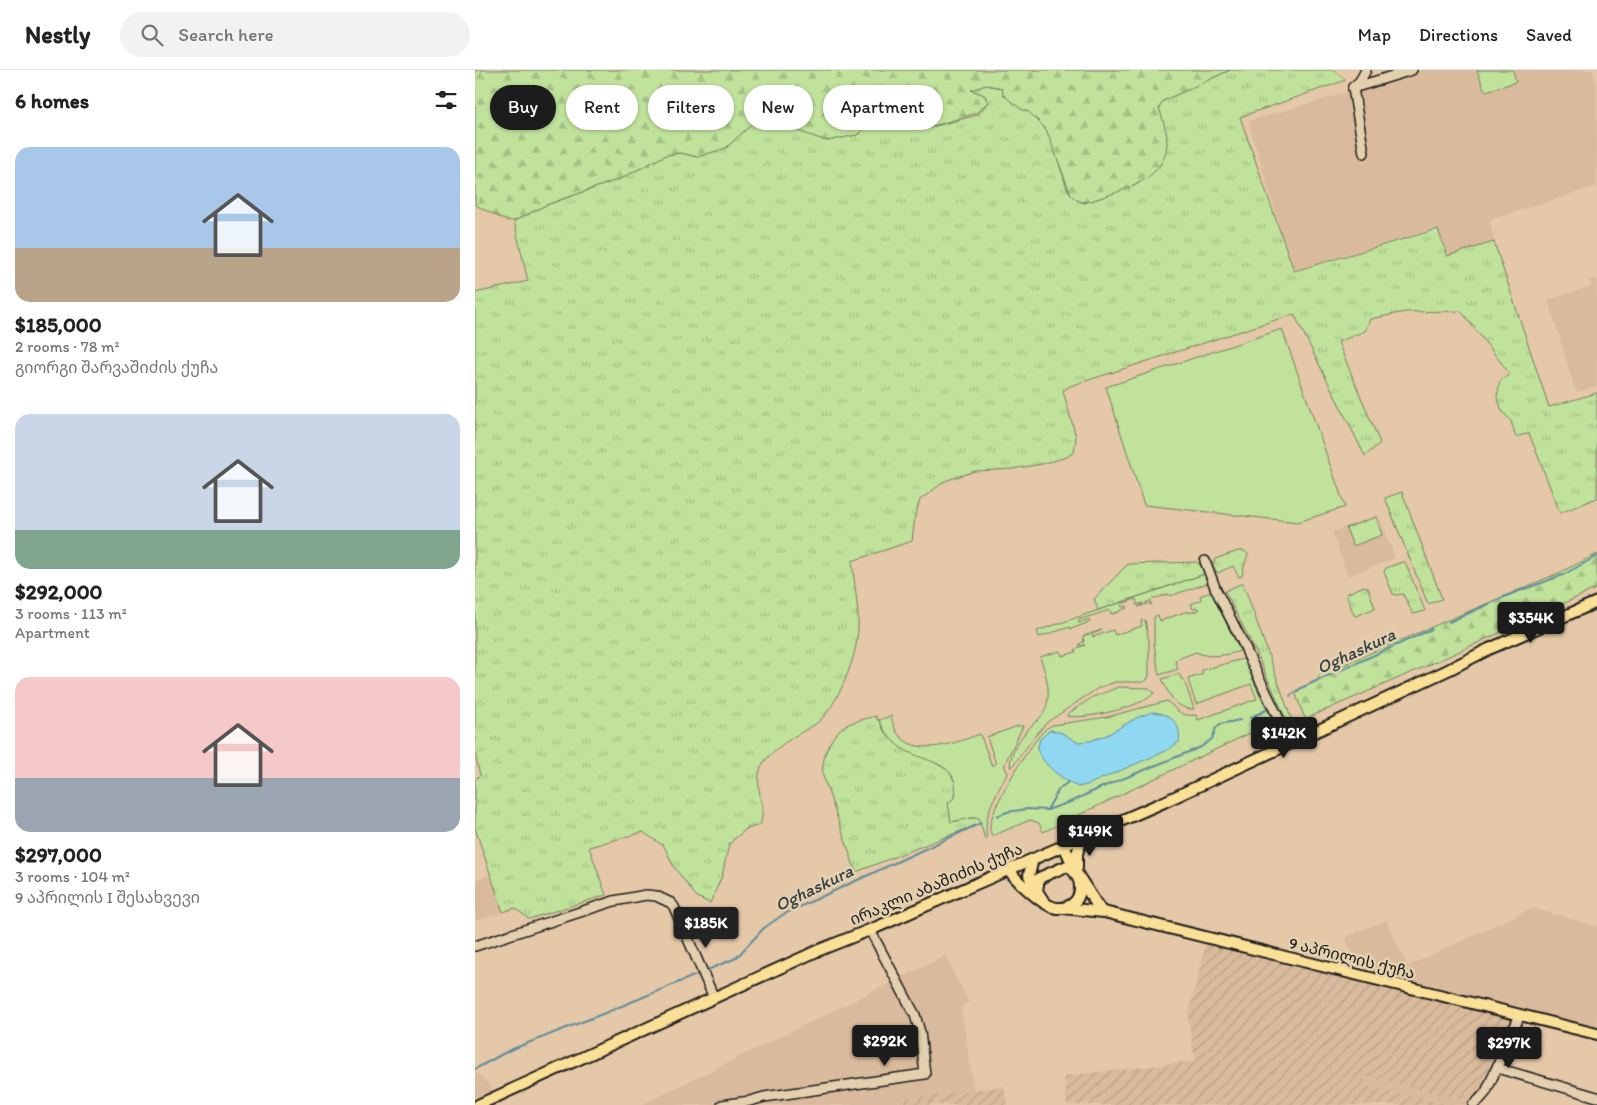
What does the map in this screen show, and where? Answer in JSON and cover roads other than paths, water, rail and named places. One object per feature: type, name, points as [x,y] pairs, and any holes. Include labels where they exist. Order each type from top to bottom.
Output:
[{"type":"main road","name":"ირაკლი აბაშიძის ქუჩა","points":[[478,1105],[817,951],[870,930],[1164,802],[1448,670],[1489,649],[1597,602]]},
{"type":"main road","points":[[1077,874],[1077,853],[1083,837]]},
{"type":"main road","points":[[1009,870],[1016,880],[1051,907],[1063,908],[1077,898],[1080,891],[1080,882],[1063,846]]},
{"type":"main road","points":[[1033,859],[1029,875],[1040,899]]},
{"type":"main road","points":[[1040,899],[1037,891],[1039,878],[1067,866],[1077,874],[1101,911]]},
{"type":"main road","name":"9 აპრილის ქუჩა","points":[[1063,908],[1101,911],[1597,1034]]},
{"type":"street","points":[[1353,88],[1360,81],[1366,70]]},
{"type":"street","points":[[1353,88],[1412,70]]},
{"type":"street","points":[[1353,88],[1364,153]]},
{"type":"street","points":[[1205,561],[1211,582],[1246,649],[1290,742]]},
{"type":"street","points":[[475,946],[614,901],[646,895],[656,896],[671,903],[674,907],[714,998]]},
{"type":"street","points":[[722,1105],[925,1074],[920,1032],[915,1015],[870,930]]},
{"type":"street","points":[[1473,1105],[1486,1092],[1520,1015]]},
{"type":"street","points":[[1497,1068],[1597,1096]]},
{"type":"water","points":[[1152,712],[1164,714],[1177,724],[1179,742],[1168,750],[1087,785],[1078,787],[1060,776],[1049,767],[1037,750],[1040,739],[1050,730],[1062,733],[1077,742],[1090,741],[1107,735],[1136,718]]},
{"type":"waterway","points":[[1449,622],[1511,594],[1563,575],[1597,556]]},
{"type":"waterway","name":"Oghaskura","points":[[1290,696],[1301,688],[1432,629]]},
{"type":"waterway","name":"Oghaskura","points":[[1250,718],[1268,709]]},
{"type":"waterway","name":"Oghaskura","points":[[997,816],[1007,812],[1028,809],[1047,810],[1070,802],[1201,747],[1212,739],[1216,728],[1220,724],[1240,720]]},
{"type":"waterway","points":[[1047,810],[1059,789],[1068,782]]},
{"type":"waterway","name":"Oghaskura","points":[[705,971],[736,958],[764,928],[784,914],[981,823]]},
{"type":"waterway","name":"Oghaskura","points":[[475,1069],[510,1050],[701,973]]}]
